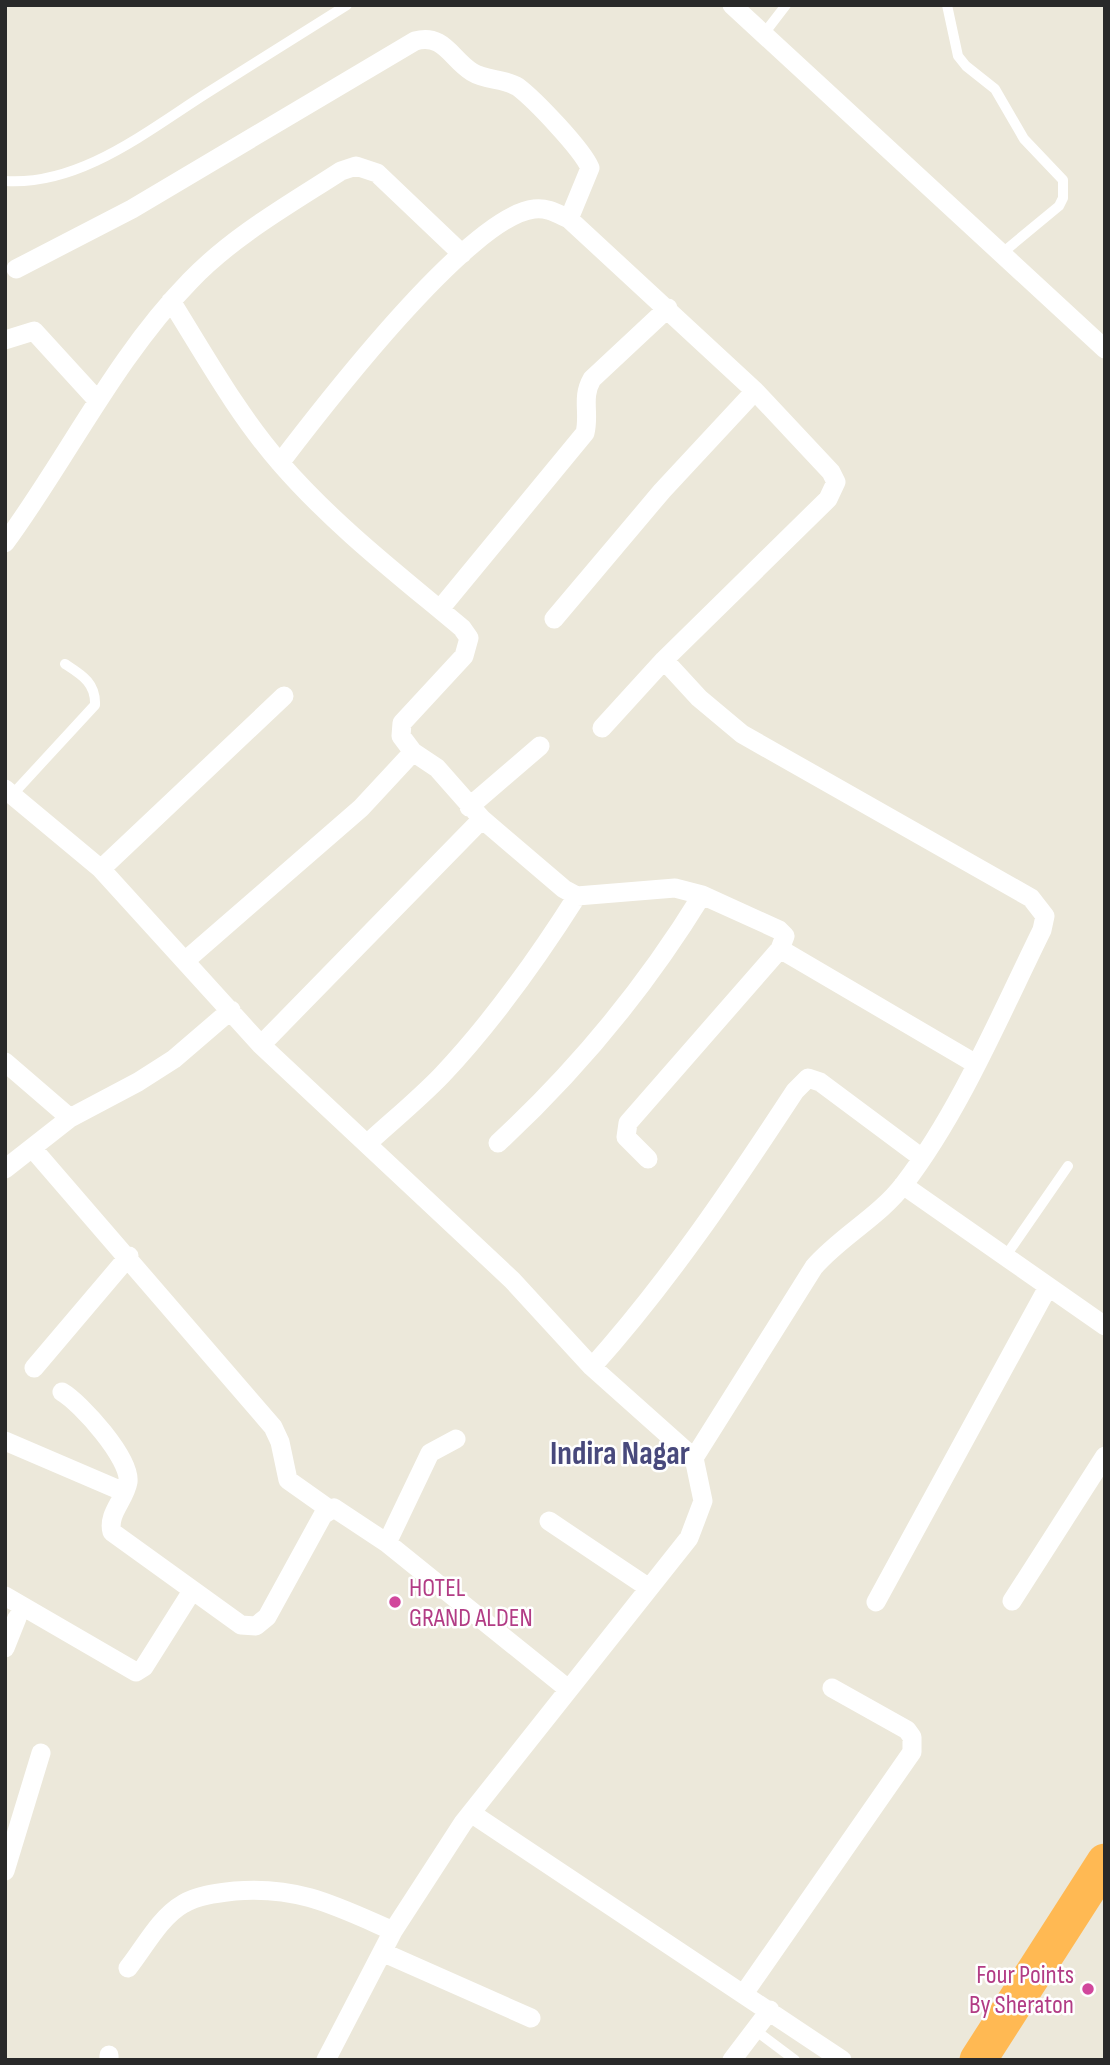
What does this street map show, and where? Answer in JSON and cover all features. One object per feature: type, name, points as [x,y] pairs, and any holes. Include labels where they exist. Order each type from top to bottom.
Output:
[{"type":"highway","points":[[978,2060],[1105,1861]]},
{"type":"highway","points":[[995,2060],[1105,1891]]},
{"type":"street","points":[[732,5],[1104,347]]},
{"type":"street","points":[[16,269],[123,214],[424,38],[443,43],[476,74],[518,88],[573,143],[590,168],[569,219]]},
{"type":"street","points":[[5,543],[98,401],[171,302],[219,254],[349,167],[366,168],[377,173],[462,254]]},
{"type":"street","points":[[280,463],[349,371],[462,254],[499,224],[534,209],[550,210],[569,219],[755,391],[831,472],[836,482],[828,499],[664,660],[602,728]]},
{"type":"street","points":[[171,302],[242,414],[280,463],[326,513],[463,628],[470,638],[468,648],[402,723],[401,736],[413,751],[437,768],[476,813],[564,889],[578,896],[675,888],[702,895],[784,932],[780,949],[628,1122],[626,1137],[648,1159]]},
{"type":"street","points":[[440,610],[585,433],[585,391],[592,379],[668,308]]},
{"type":"street","points":[[5,340],[34,331],[98,401]]},
{"type":"street","points":[[555,619],[662,491],[755,391]]},
{"type":"street","points":[[664,660],[705,704],[742,734],[1031,898],[1045,916],[1042,930],[976,1064],[922,1158],[904,1185],[883,1209],[831,1247],[814,1267],[694,1458]]},
{"type":"street","points":[[101,869],[284,696]]},
{"type":"street","points":[[261,1045],[540,746]]},
{"type":"street","points":[[186,961],[361,808],[413,751]]},
{"type":"street","points":[[9,792],[101,869],[261,1045],[512,1280],[592,1367],[694,1458],[703,1501],[689,1538],[471,1813],[393,1931],[329,2059]]},
{"type":"street","points":[[498,1143],[595,1045],[652,971],[702,895]]},
{"type":"street","points":[[367,1144],[441,1076],[483,1029],[527,974],[578,896]]},
{"type":"street","points":[[780,949],[976,1064]]},
{"type":"street","points":[[5,1169],[70,1118],[138,1082],[174,1059],[231,1010]]},
{"type":"street","points":[[5,1062],[70,1118]]},
{"type":"street","points":[[592,1367],[642,1311],[683,1257],[795,1091],[808,1079],[820,1082],[922,1158]]},
{"type":"street","points":[[33,1149],[129,1256],[273,1427],[280,1442],[288,1480],[329,1509],[340,1510],[387,1543],[568,1689]]},
{"type":"street","points":[[904,1185],[1105,1326]]},
{"type":"street","points":[[34,1368],[129,1256]]},
{"type":"street","points":[[876,1602],[1048,1287]]},
{"type":"street","points":[[62,1392],[83,1407],[122,1462],[128,1478],[113,1514],[112,1532],[241,1625],[248,1628],[262,1623],[329,1509]]},
{"type":"street","points":[[387,1543],[430,1453],[456,1439]]},
{"type":"street","points":[[5,1441],[124,1492]]},
{"type":"street","points":[[1012,1601],[1105,1455]]},
{"type":"street","points":[[550,1521],[649,1588]]},
{"type":"street","points":[[5,1596],[136,1672],[144,1667],[192,1591]]},
{"type":"street","points":[[5,1648],[17,1618]]},
{"type":"street","points":[[744,1992],[912,1752],[912,1737],[907,1730],[832,1688]]},
{"type":"street","points":[[5,1871],[41,1753]]},
{"type":"street","points":[[471,1813],[744,1992],[842,2060]]},
{"type":"street","points":[[128,1968],[170,1914],[183,1903],[221,1892],[281,1889],[311,1896],[393,1931]]},
{"type":"street","points":[[382,1952],[531,2018]]},
{"type":"street","points":[[732,2060],[770,2010]]},
{"type":"lane","points":[[5,181],[58,177],[95,161],[137,138],[347,5]]},
{"type":"lane","points":[[763,35],[786,5]]},
{"type":"lane","points":[[947,5],[958,56],[966,66],[995,89],[1024,139],[1063,180],[1063,198],[1059,206],[1001,254]]},
{"type":"lane","points":[[9,792],[95,705],[95,693],[89,680],[65,664]]},
{"type":"lane","points":[[1005,1257],[1068,1166]]},
{"type":"lane","points":[[755,2030],[795,2060]]},
{"type":"place","name":"HOTEL GRAND ALDEN","points":[[395,1602]]},
{"type":"place","name":"Four Points By Sheraton","points":[[1088,1989]]},
{"type":"district","name":"Indira Nagar","points":[[620,1452]]}]
